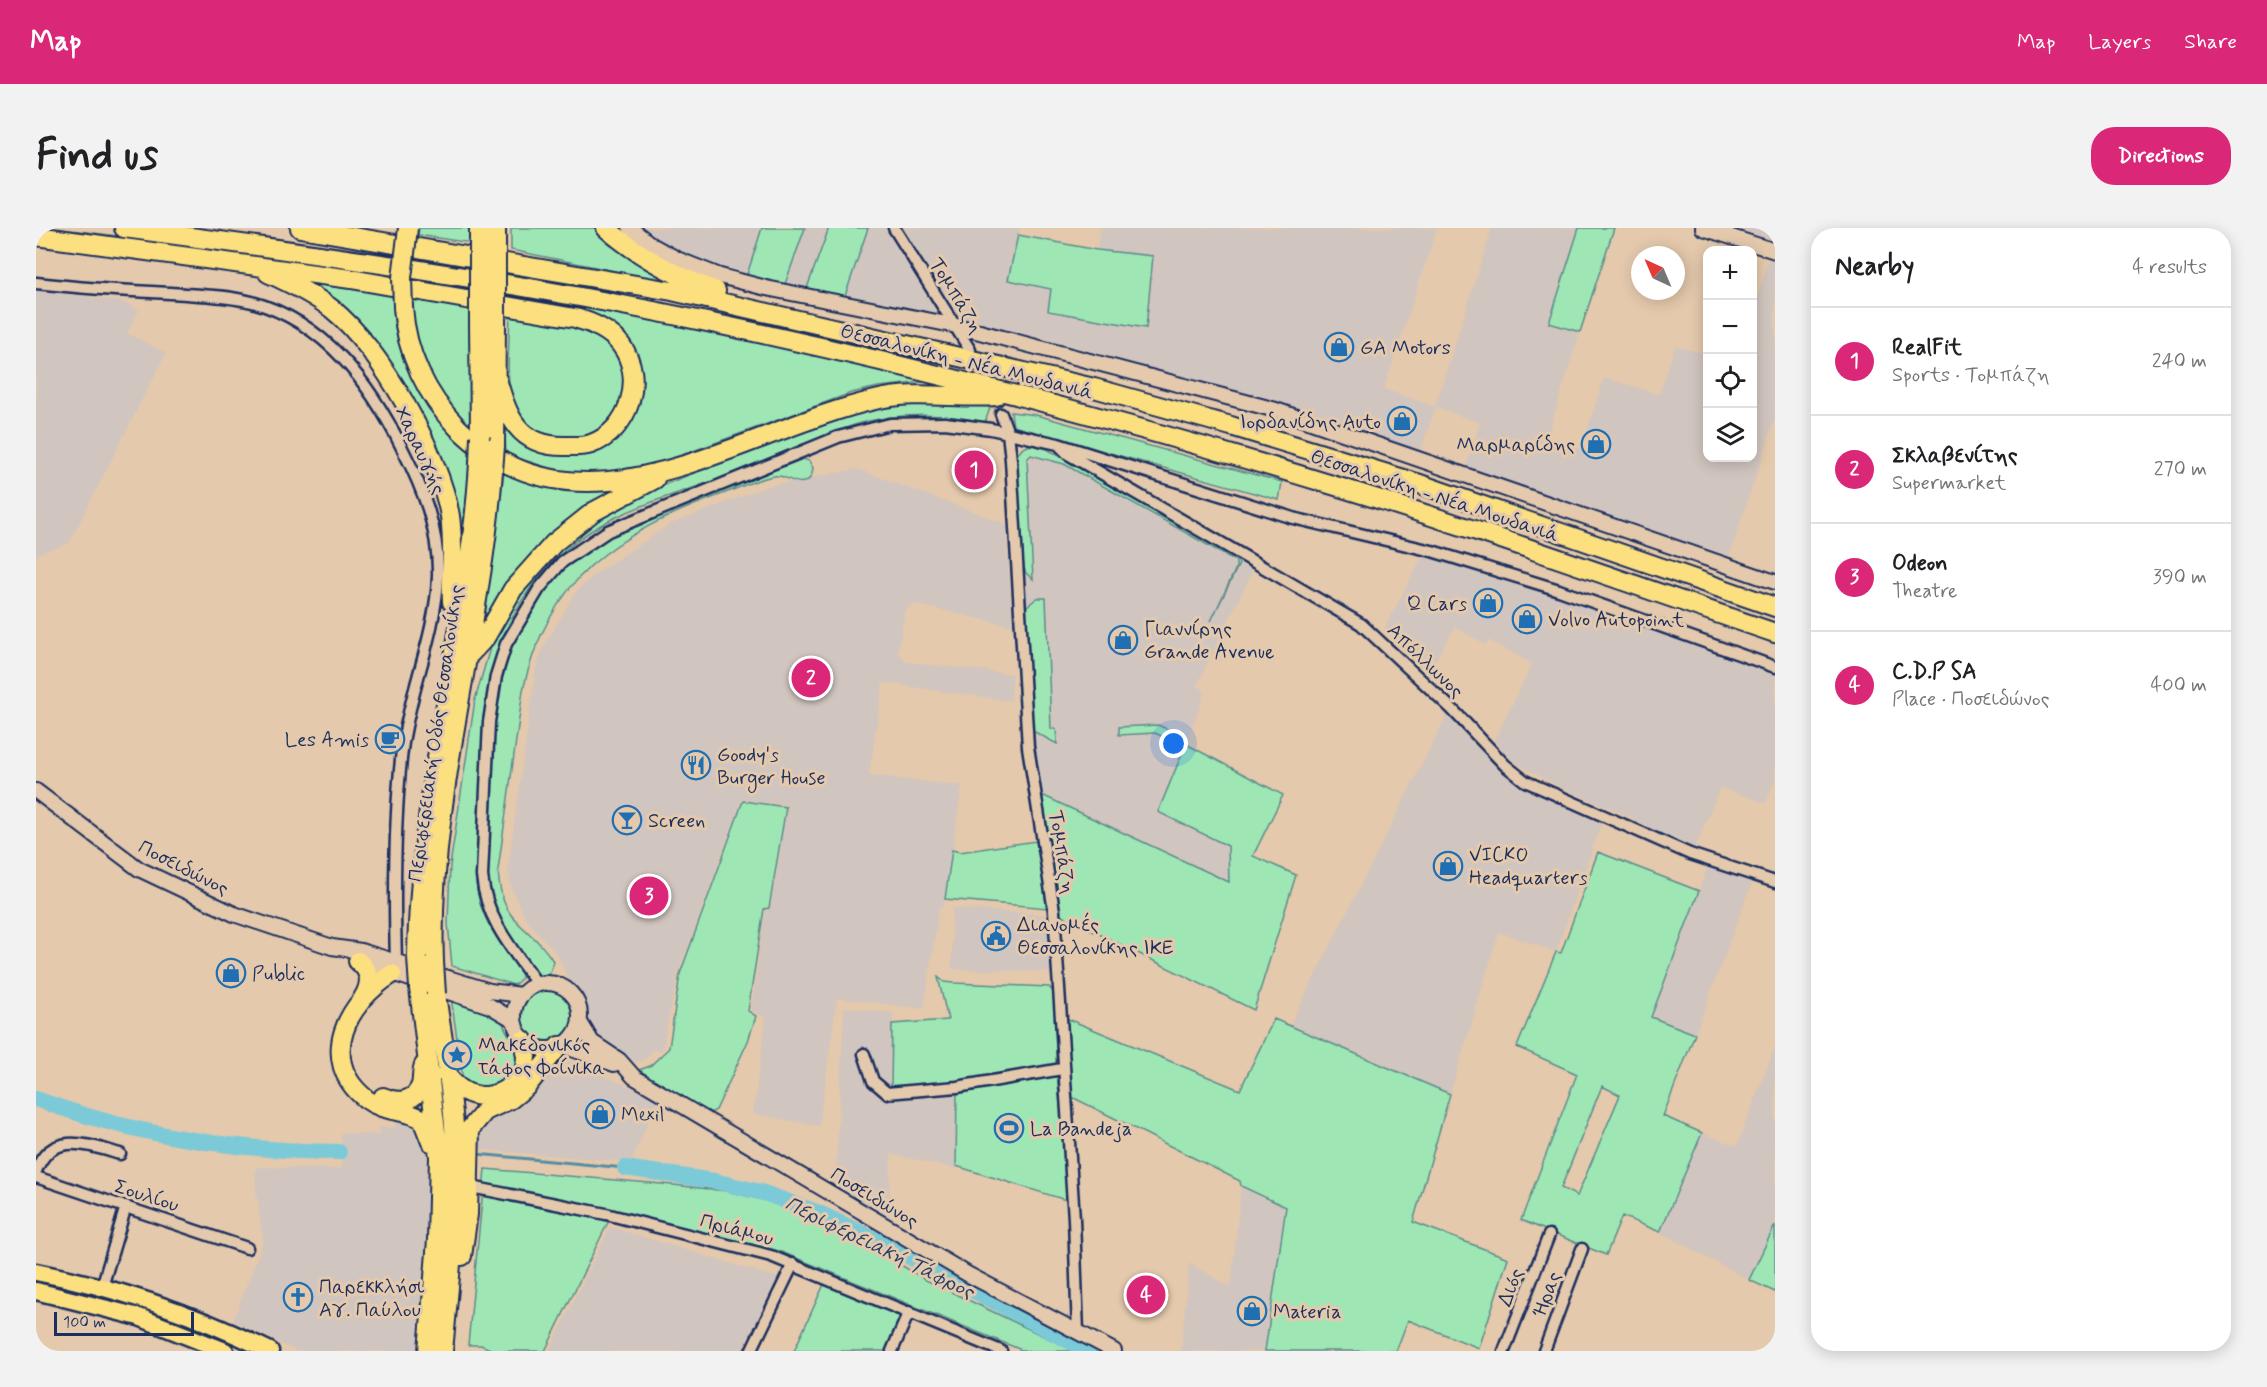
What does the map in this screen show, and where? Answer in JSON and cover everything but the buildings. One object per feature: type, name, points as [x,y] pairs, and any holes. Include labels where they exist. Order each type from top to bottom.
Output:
[{"type":"highway","name":"Θεσσαλονίκη - Νέα Μουδανιά","points":[[124,228],[288,250],[563,294],[719,324],[1011,395],[1331,484],[1638,585],[1775,633]]},
{"type":"highway","name":"Θεσσαλονίκη - Νέα Μουδανιά","points":[[300,228],[551,268],[751,307],[1094,388],[1231,426],[1417,483],[1775,607]]},
{"type":"highway","points":[[408,228],[402,278],[404,324],[414,361],[432,396],[458,428],[488,452],[527,473],[550,480],[574,483],[620,481],[667,471],[840,409],[874,400],[911,394],[970,398],[1011,395]]},
{"type":"highway","name":"Περιφερειακή Οδός Θεσσαλονίκης","points":[[479,228],[496,379],[487,441]]},
{"type":"highway","name":"Περιφερειακή Οδός Θεσσαλονίκης","points":[[432,1350],[445,1331],[455,1194],[454,1126],[436,994],[426,960],[424,835],[461,649],[472,528],[486,467],[488,323],[496,228]]},
{"type":"highway","points":[[606,228],[636,253],[751,307]]},
{"type":"highway","points":[[36,236],[463,297],[586,321],[621,345],[628,357],[633,385],[626,414],[608,435],[588,445],[551,446],[538,443],[519,429],[505,408],[496,379]]},
{"type":"highway","points":[[250,265],[296,286],[333,310],[366,344],[400,398],[432,460],[448,505],[452,536],[452,600],[461,649],[485,638],[513,589],[554,543],[593,512],[667,471]]},
{"type":"highway","name":"Περιφερειακή Οδός Θεσσαλονίκης","points":[[426,960],[415,984],[428,1058],[439,1157],[432,1350]]},
{"type":"highway","points":[[358,961],[365,968],[369,978],[363,998]]},
{"type":"highway","points":[[393,974],[400,981],[415,984]]},
{"type":"highway","points":[[393,974],[354,1008],[344,1030],[341,1053],[346,1074],[358,1091],[374,1104],[422,1119],[439,1157]]},
{"type":"highway","points":[[393,974],[363,1016],[353,1038],[352,1049],[358,1074],[382,1096],[403,1101],[411,1097],[420,1086],[422,1069],[428,1058]]},
{"type":"highway","points":[[446,1074],[458,1088],[471,1096],[482,1097],[501,1092],[525,1070],[523,1040]]},
{"type":"highway","points":[[445,1331],[466,1233],[470,1129],[485,1111],[511,1099],[527,1086],[560,1046]]},
{"type":"main road","points":[[36,1272],[102,1287],[211,1323],[270,1351]]},
{"type":"main road","points":[[36,1291],[139,1317],[217,1350]]},
{"type":"street","points":[[630,228],[653,246],[677,259],[720,276],[766,288],[957,326],[1276,410],[1775,582]]},
{"type":"street","name":"Τομπάζη","points":[[894,228],[970,350]]},
{"type":"street","points":[[1703,228],[1775,251]]},
{"type":"street","name":"Χαραυγής","points":[[36,283],[215,296],[253,302],[272,309],[319,336],[342,356],[361,376],[400,442],[428,506],[436,546],[438,577],[402,748],[395,841],[393,974]]},
{"type":"street","name":"Τομπάζη","points":[[1001,414],[1008,433],[1028,747],[1054,911],[1062,1069],[1074,1220],[1078,1333]]},
{"type":"street","points":[[538,985],[495,924],[485,899],[482,876],[489,722],[496,676],[506,644],[539,588],[562,562],[608,531],[838,437],[890,424],[916,422],[962,424],[1058,444],[1293,518],[1432,551],[1559,590],[1775,667]]},
{"type":"street","name":"Απόλλωνος","points":[[1058,444],[1068,454],[1361,624],[1451,708],[1504,765],[1525,781],[1690,854],[1775,882]]},
{"type":"street","name":"Ποσειδώνος","points":[[36,791],[111,850],[168,885],[243,918],[332,947],[361,951],[393,974]]},
{"type":"street","name":"Ποσειδώνος","points":[[332,947],[358,961],[393,974],[521,995]]},
{"type":"street","points":[[415,984],[490,1006],[514,1020]]},
{"type":"street","points":[[560,1046],[572,1035],[579,1022],[579,1006],[571,993],[553,984],[538,985],[521,995],[514,1007],[514,1020],[523,1040],[543,1048],[560,1046],[624,1066]]},
{"type":"street","name":"Ποσειδώνος","points":[[579,1022],[592,1042],[624,1066],[634,1077],[969,1275],[1114,1351]]},
{"type":"street","points":[[864,1054],[873,1081],[887,1093],[957,1087],[1062,1069]]},
{"type":"street","points":[[36,1172],[45,1153],[61,1145],[84,1144],[120,1154]]},
{"type":"street","name":"Σουλίου","points":[[36,1177],[247,1248]]},
{"type":"street","name":"Πριάμου","points":[[476,1188],[606,1214],[761,1253],[909,1312],[975,1346],[1001,1351]]},
{"type":"street","points":[[102,1287],[126,1206]]},
{"type":"street","name":"Διός","points":[[1504,1351],[1549,1236]]},
{"type":"street","name":"Ήρας","points":[[1544,1351],[1582,1249]]},
{"type":"street","points":[[751,1351],[793,1264]]},
{"type":"street","points":[[892,1351],[909,1312]]},
{"type":"shaded area","points":[[634,228],[762,228],[745,278],[695,262]]},
{"type":"shaded area","points":[[805,228],[829,228],[807,288],[785,284]]},
{"type":"shaded area","points":[[868,228],[888,228],[949,321],[845,296]]},
{"type":"shaded area","points":[[900,228],[1020,228],[1008,280],[1051,289],[1048,311],[1146,328],[1153,256],[1097,250],[1100,228],[1437,228],[1384,389],[1435,407],[1492,228],[1579,228],[1549,322],[1580,332],[1547,438],[1581,449],[1604,378],[1659,394],[1675,346],[1703,353],[1703,462],[1757,462],[1757,300],[1770,255],[1775,257],[1775,419],[1729,556],[1465,470],[1480,423],[1436,407],[1419,455],[963,323]]},
{"type":"shaded area","points":[[1718,228],[1775,228],[1775,245]]},
{"type":"shaded area","points":[[36,289],[122,302],[139,310],[127,333],[166,353],[69,543],[38,554],[36,558]]},
{"type":"shaded area","name":"Γιαννίρης Grande Avenue","points":[[1031,445],[1047,449],[1255,566],[1197,685],[1205,691],[1158,812],[1228,846],[1229,882],[1042,795],[1034,754],[1017,455],[1023,448]]},
{"type":"shaded area","points":[[857,469],[1006,524],[1013,626],[913,604],[905,610],[898,652],[906,662],[1012,674],[1011,701],[883,683],[869,775],[962,786],[945,899],[943,908],[939,907],[924,1009],[837,998],[819,1126],[753,1114],[766,1018],[751,1011],[765,910],[770,909],[787,805],[742,800],[678,974],[662,1050],[653,1049],[639,1062],[630,1063],[592,1036],[586,999],[569,980],[557,954],[527,920],[512,891],[508,868],[536,668],[543,648],[577,590],[598,572],[671,524],[768,486]]},
{"type":"shaded area","points":[[1425,552],[1453,564],[1520,579],[1775,674],[1775,779],[1766,803],[1720,788],[1693,852],[1622,813],[1564,789],[1515,763],[1494,741],[1532,664],[1489,640],[1486,645],[1455,627],[1428,672],[1385,627]]},
{"type":"shaded area","name":"VICKO Headquarters","points":[[1448,713],[1527,788],[1553,801],[1603,819],[1556,952],[1499,932],[1450,1094],[1289,1027]]},
{"type":"shaded area","points":[[1708,866],[1753,880],[1695,1034],[1651,1017]]},
{"type":"shaded area","points":[[952,908],[1050,915],[1053,972],[952,969]]},
{"type":"shaded area","points":[[844,1007],[893,1013],[891,1089],[957,1090],[956,1169],[891,1154],[889,1222],[835,1191]]},
{"type":"shaded area","points":[[1775,1047],[1775,1225],[1749,1280],[1660,1232],[1702,1133],[1737,1146]]},
{"type":"shaded area","points":[[568,1060],[658,1099],[631,1162],[472,1149],[474,1136],[488,1121],[517,1109],[535,1092],[550,1070]]},
{"type":"shaded area","points":[[399,1118],[418,1119],[426,1145],[428,1163],[430,1191],[417,1351],[296,1351],[233,1321],[263,1242],[255,1180],[256,1167],[342,1169],[341,1133],[380,1135],[380,1127],[394,1128]]},
{"type":"shaded area","points":[[1241,1186],[1286,1207],[1265,1351],[1181,1351],[1189,1263],[1231,1287]]},
{"type":"shaded area","points":[[610,1227],[778,1278],[742,1351],[549,1351]]},
{"type":"green space","points":[[55,228],[463,285],[571,304],[821,355],[921,378],[924,382],[878,387],[851,393],[652,466],[607,474],[561,472],[506,454],[504,416],[551,453],[628,423],[622,334],[44,229]]},
{"type":"green space","points":[[419,228],[471,228],[471,243],[418,235]]},
{"type":"green space","points":[[511,228],[596,228],[620,251],[670,282],[511,250]]},
{"type":"green space","points":[[762,228],[805,228],[785,284],[746,278]]},
{"type":"green space","points":[[829,228],[868,228],[845,296],[807,288]]},
{"type":"green space","points":[[1579,228],[1614,228],[1580,332],[1549,323]]},
{"type":"green space","points":[[1018,235],[1097,250],[1153,256],[1146,328],[1048,311],[1051,289],[1008,280]]},
{"type":"green space","points":[[305,280],[393,292],[397,338],[413,381],[439,419],[471,452],[464,535],[461,533],[451,489],[390,362],[358,319],[326,293]]},
{"type":"green space","points":[[411,296],[471,306],[470,427],[445,399],[427,368],[415,333]]},
{"type":"green space","points":[[510,310],[561,321],[589,330],[604,340],[615,353],[622,368],[624,384],[622,400],[616,415],[606,428],[591,438],[566,439],[539,431],[520,416],[514,405],[509,384]]},
{"type":"green space","points":[[906,400],[983,404],[990,408],[985,422],[953,417],[907,415],[860,423],[734,473],[639,507],[590,532],[567,549],[530,589],[503,637],[488,691],[476,870],[477,893],[484,915],[518,966],[522,978],[514,985],[452,966],[448,923],[450,866],[475,700],[490,648],[512,602],[564,541],[634,497],[814,425]]},
{"type":"green space","points":[[1011,412],[1036,415],[1282,482],[1279,500],[1013,426]]},
{"type":"green space","points":[[1031,445],[1047,449],[1235,555],[1239,564],[1211,621],[1236,568],[1236,561],[1064,464],[1031,455],[1027,459],[1033,579],[1026,573],[1020,535],[1017,455],[1023,448]]},
{"type":"green space","points":[[803,459],[809,461],[813,468],[811,477],[806,481],[800,483],[778,476],[760,480],[681,511],[618,545],[592,565],[569,589],[550,618],[534,651],[523,690],[498,870],[500,889],[510,914],[535,938],[553,961],[550,973],[539,976],[500,928],[488,883],[495,724],[499,690],[513,640],[532,605],[557,572],[603,536]]},
{"type":"green space","points":[[504,472],[545,486],[588,490],[617,489],[484,623]]},
{"type":"green space","points":[[1037,598],[1046,598],[1051,729],[1056,729],[1057,744],[1033,731],[1026,607]]},
{"type":"green space","points":[[1158,725],[1186,738],[1183,746],[1155,733],[1119,735],[1119,727]]},
{"type":"green space","points":[[1186,744],[1283,795],[1253,856],[1296,875],[1254,1010],[1060,915],[1042,795],[1229,882],[1228,846],[1158,812]]},
{"type":"green space","points":[[743,801],[786,807],[769,908],[764,909],[748,1011],[756,1016],[748,1041],[716,1110],[708,1114],[634,1072],[650,1066],[669,1048],[680,974]]},
{"type":"green space","points":[[1036,841],[1048,908],[945,899],[952,850],[960,852]]},
{"type":"green space","points":[[1598,852],[1699,891],[1651,1017],[1695,1034],[1663,1116],[1702,1133],[1660,1232],[1622,1216],[1606,1255],[1521,1220],[1577,1074],[1517,1047],[1556,952],[1561,953]],"holes":[[[1602,1086],[1620,1095],[1577,1196],[1561,1188]]]},
{"type":"green space","points":[[938,977],[944,982],[953,983],[1049,987],[1055,994],[1056,1065],[953,1083],[891,1089],[892,1024],[948,1020]]},
{"type":"green space","points":[[542,988],[552,988],[562,992],[570,1000],[574,1015],[570,1030],[562,1038],[552,1042],[542,1042],[532,1038],[524,1030],[520,1020],[520,1010],[524,1000],[532,992]]},
{"type":"green space","points":[[451,997],[499,1015],[507,1032],[520,1050],[517,1068],[505,1079],[485,1087],[470,1085],[463,1080]]},
{"type":"green space","points":[[1068,1019],[1240,1090],[1274,1019],[1450,1094],[1413,1222],[1508,1258],[1479,1348],[1408,1320],[1396,1351],[1265,1351],[1286,1207],[1241,1186],[1240,1181],[1068,1095]]},
{"type":"green space","name":"La Bandeja","points":[[1057,1073],[1069,1201],[956,1166],[957,1090]]},
{"type":"green space","points":[[485,1169],[673,1185],[726,1191],[763,1200],[802,1214],[864,1243],[926,1280],[1075,1351],[1024,1351],[779,1251],[614,1210],[545,1351],[495,1351],[481,1345],[468,1345]]},
{"type":"green space","points":[[1775,1225],[1775,1292],[1749,1280]]},
{"type":"green space","points":[[825,1282],[904,1316],[889,1351],[794,1351]]},
{"type":"waterway","points":[[36,1099],[110,1122],[185,1139],[261,1148],[339,1152]]},
{"type":"waterway","points":[[476,1154],[625,1168]]},
{"type":"waterway","name":"Περιφερειακή Τάφρος","points":[[625,1168],[714,1181],[764,1193],[819,1213],[885,1244],[1088,1351]]},
{"type":"tunnel","points":[[974,359],[1001,414]]},
{"type":"place","name":"GA Motors","points":[[1339,347]]},
{"type":"place","name":"Ιορδανίδης Auto","points":[[1402,421]]},
{"type":"place","name":"Μαρμαρίδης","points":[[1596,444]]},
{"type":"place","name":"RealFit","points":[[974,470]]},
{"type":"place","name":"Q Cars","points":[[1488,603]]},
{"type":"place","name":"Volvo Autopoint","points":[[1527,619]]},
{"type":"place","name":"Γιαννίρης Grande Avenue","points":[[1123,640]]},
{"type":"place","name":"Σκλαβενίτης","points":[[811,678]]},
{"type":"place","name":"Les Amis","points":[[390,739]]},
{"type":"place","name":"Goody's Burger House","points":[[696,765]]},
{"type":"place","name":"Screen","points":[[627,820]]},
{"type":"place","name":"VICKO Headquarters","points":[[1448,866]]},
{"type":"place","name":"Odeon","points":[[649,896]]},
{"type":"place","name":"Διανομές Θεσσαλονίκης ΙΚΕ","points":[[996,936]]},
{"type":"place","name":"Public","points":[[231,973]]},
{"type":"place","name":"Μακεδονικός τάφος Φοίνικα","points":[[457,1055]]},
{"type":"place","name":"Mexil","points":[[600,1114]]},
{"type":"place","name":"La Bandeja","points":[[1009,1128]]},
{"type":"place","name":"C.D.P SA","points":[[1146,1295]]},
{"type":"place","name":"Παρεκκλήσι Αγ. Παύλου","points":[[298,1297]]},
{"type":"place","name":"Materia","points":[[1252,1311]]}]
